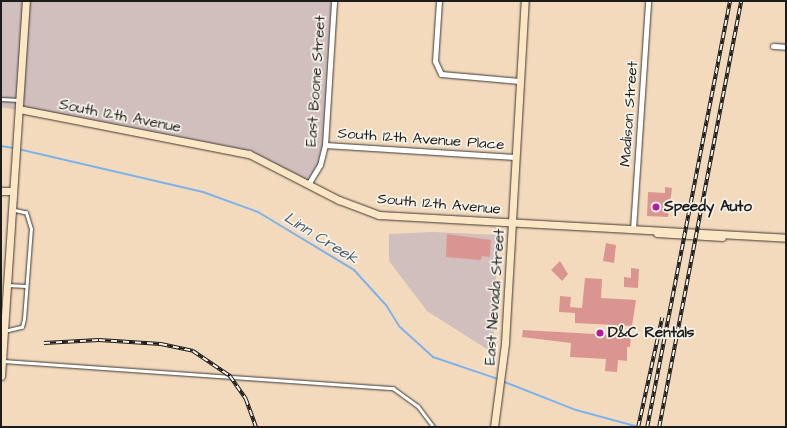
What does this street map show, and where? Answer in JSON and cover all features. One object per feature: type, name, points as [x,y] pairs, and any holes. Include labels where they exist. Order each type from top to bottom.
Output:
[{"type":"main road","points":[[1,376],[4,331],[4,285],[12,210],[26,1]]},
{"type":"main road","name":"East Nevada Street","points":[[494,425],[505,343],[514,224],[515,157],[525,1]]},
{"type":"main road","name":"South 12th Avenue","points":[[19,109],[249,154],[309,183],[338,200],[379,214],[514,224],[786,238]]},
{"type":"main road","points":[[1,191],[13,191]]},
{"type":"street","name":"East Boone Street","points":[[309,183],[320,166],[325,146],[334,1]]},
{"type":"street","points":[[438,1],[435,61],[441,74],[520,82]]},
{"type":"street","name":"Madison Street","points":[[633,229],[648,1]]},
{"type":"street","points":[[773,46],[786,47]]},
{"type":"street","name":"South 12th Avenue Place","points":[[325,146],[515,157]]},
{"type":"lane","points":[[1,99],[20,100]]},
{"type":"lane","points":[[4,331],[22,327],[26,286],[30,220],[26,213],[12,210]]},
{"type":"lane","points":[[4,285],[26,286]]},
{"type":"lane","points":[[2,361],[393,388],[418,406],[434,427]]},
{"type":"shaded area","points":[[1,1],[334,1],[325,145],[320,165],[309,183],[249,154],[1,107]]},
{"type":"shaded area","points":[[433,232],[498,235],[493,353],[427,311],[389,261],[389,234]]},
{"type":"building","points":[[665,187],[672,188],[668,217],[647,216],[648,192],[665,193]]},
{"type":"building","points":[[447,234],[491,240],[490,257],[482,256],[481,260],[446,257]]},
{"type":"building","points":[[606,243],[616,245],[614,263],[603,261]]},
{"type":"building","points":[[560,261],[568,274],[562,281],[551,270]]},
{"type":"building","points":[[631,268],[639,269],[638,288],[624,287],[624,277],[631,278]]},
{"type":"building","points":[[585,278],[602,279],[601,298],[636,300],[632,326],[575,323],[575,313],[559,312],[560,296],[571,297],[570,307],[582,308]]},
{"type":"building","points":[[523,330],[631,336],[630,347],[627,347],[627,361],[618,360],[617,372],[605,371],[606,359],[570,357],[571,343],[522,337]]},
{"type":"waterway","name":"Linn Creek","points":[[1,146],[14,148]]},
{"type":"waterway","name":"Linn Creek","points":[[18,149],[203,192],[258,212],[354,270],[386,305],[400,327],[433,357],[498,379]]},
{"type":"waterway","name":"Linn Creek","points":[[502,381],[576,410],[639,427]]},
{"type":"railway","points":[[647,427],[730,1]]},
{"type":"railway","points":[[659,427],[741,1]]},
{"type":"railway","points":[[638,427],[662,318]]},
{"type":"railway","points":[[44,343],[99,340],[161,344],[193,351],[230,376],[246,399],[256,427]]},
{"type":"place","name":"Speedy Auto","points":[[656,207]]},
{"type":"place","name":"D&C Rentals","points":[[600,333]]}]
